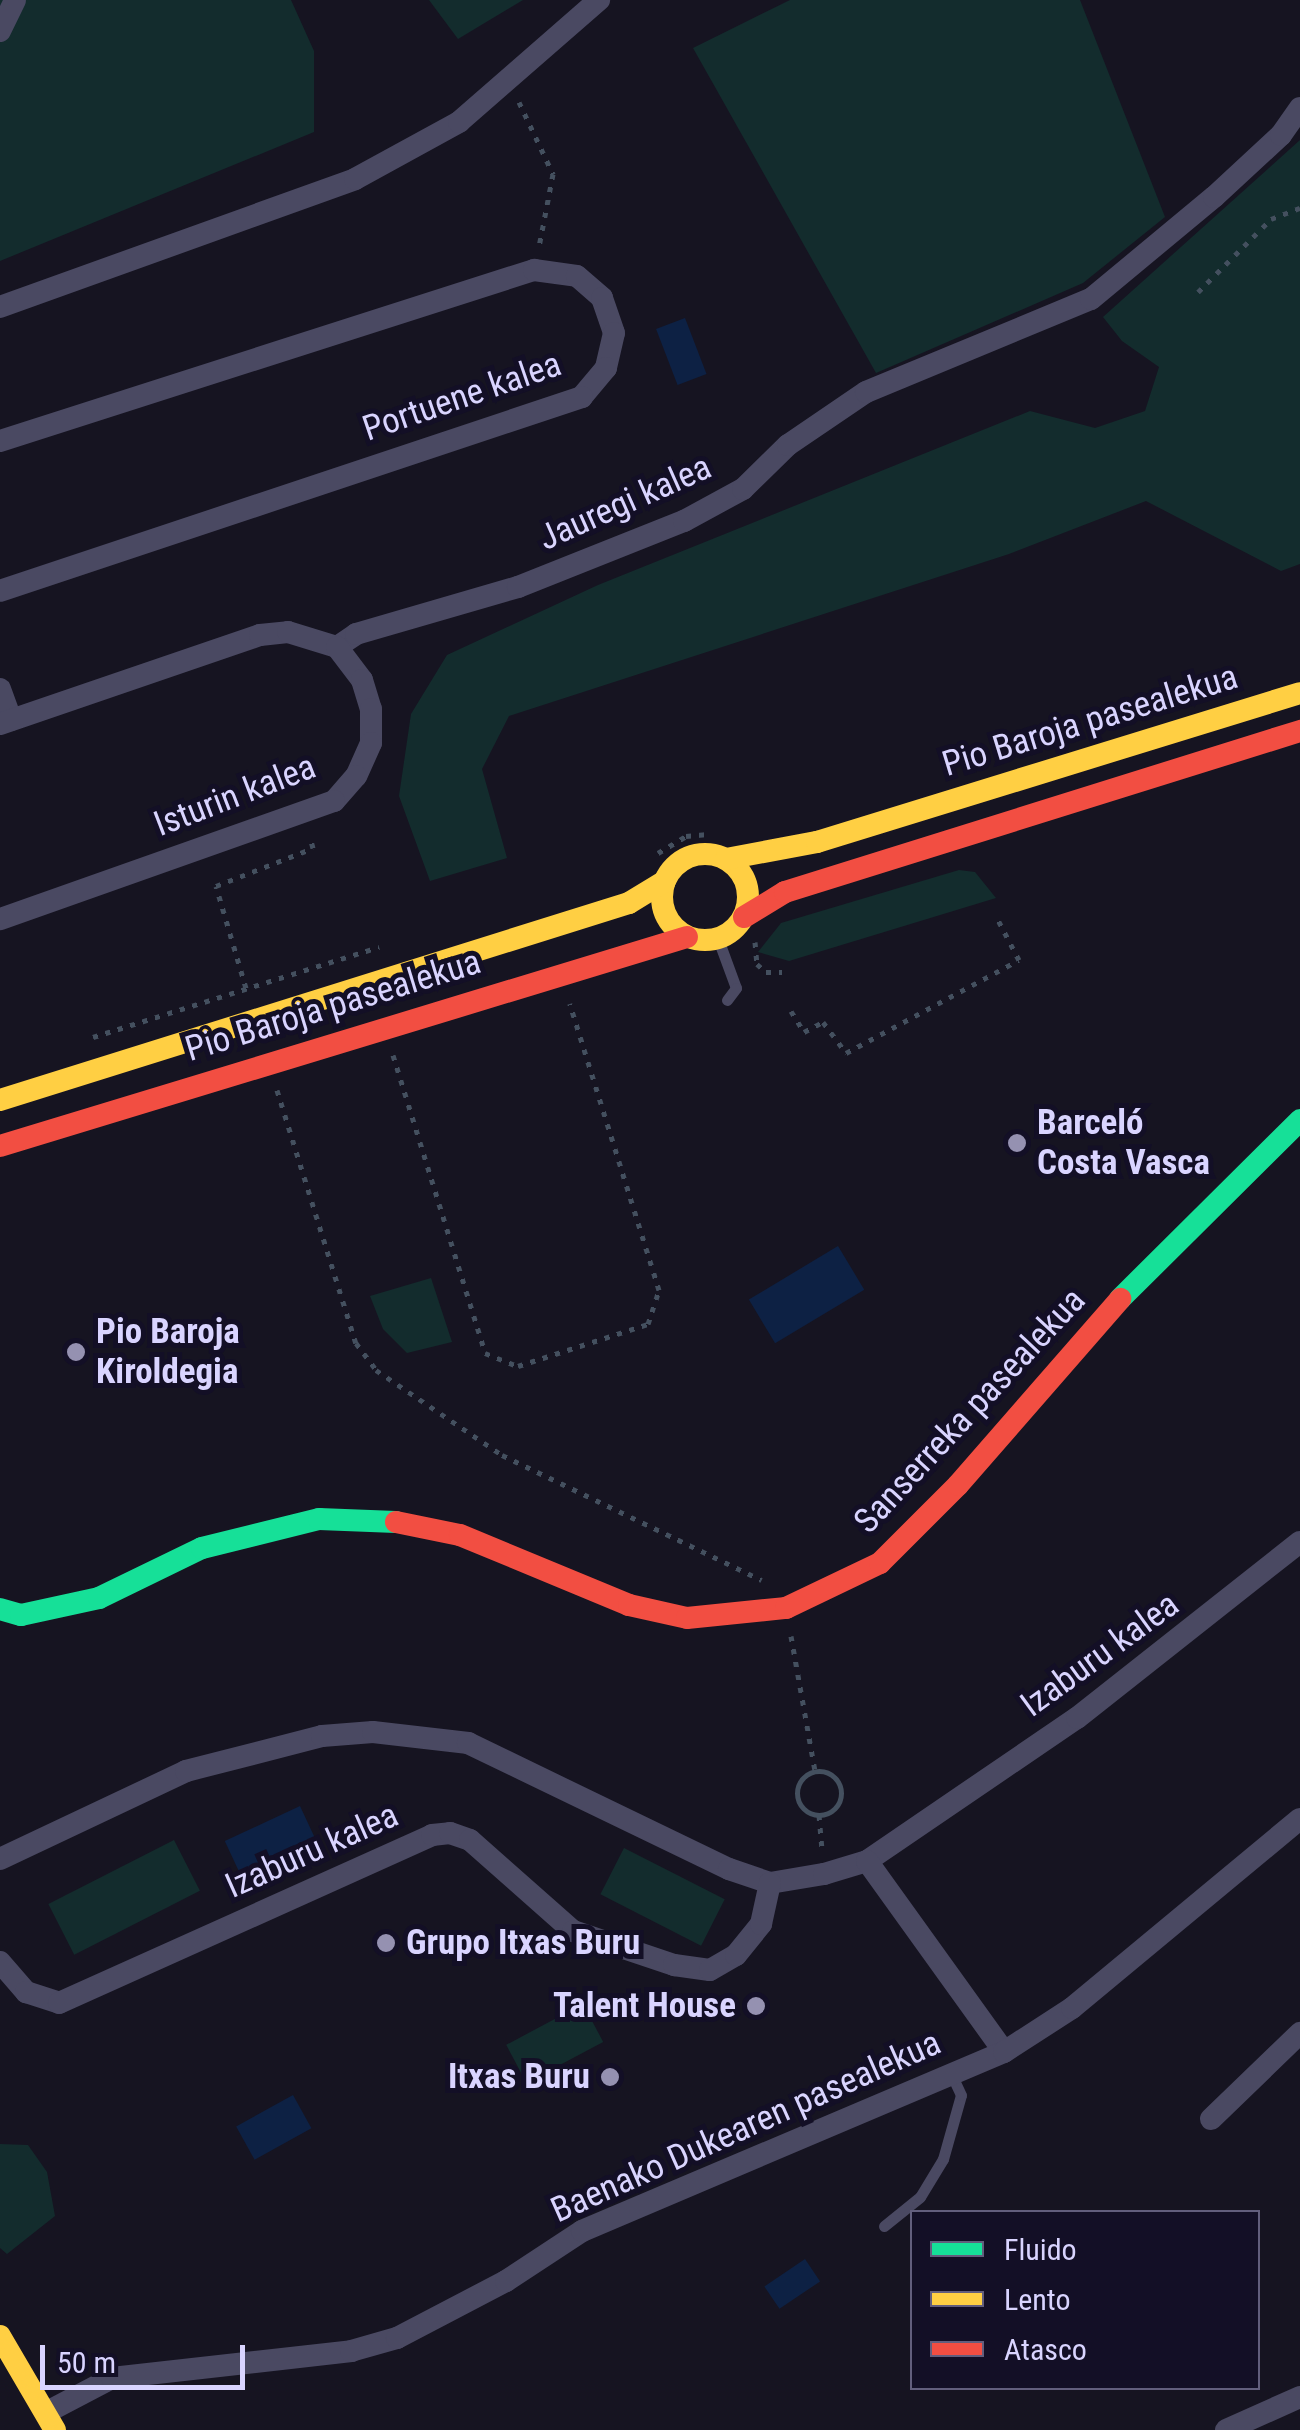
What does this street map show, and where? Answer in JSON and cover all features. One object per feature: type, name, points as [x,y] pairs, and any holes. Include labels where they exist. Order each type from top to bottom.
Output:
[{"type":"main road","name":"Pio Baroja pasealekua","points":[[726,859],[802,846],[1300,693]]},
{"type":"main road","name":"Pio Baroja pasealekua","points":[[744,917],[785,892],[1300,731]]},
{"type":"main road","points":[[690,856],[726,859],[746,884],[744,917],[718,939],[687,938],[664,914],[665,881],[690,856]]},
{"type":"main road","name":"Pio Baroja pasealekua","points":[[0,1100],[629,902],[665,881]]},
{"type":"main road","name":"Pio Baroja pasealekua","points":[[0,1146],[687,938]]},
{"type":"main road","name":"Sanserreka pasealekua","points":[[0,1609],[20,1615],[99,1598],[202,1548],[319,1519],[384,1520],[460,1535],[628,1605],[687,1618],[786,1608],[880,1563],[958,1486],[1124,1294],[1300,1120]]},
{"type":"main road","points":[[0,2336],[52,2421]]},
{"type":"street","points":[[0,31],[15,0]]},
{"type":"street","points":[[0,307],[355,179],[459,122],[598,0]]},
{"type":"street","name":"Jauregi kalea","points":[[337,648],[356,634],[518,588],[684,521],[743,489],[788,445],[866,392],[1091,298],[1214,197],[1281,135],[1300,108]]},
{"type":"street","name":"Portuene kalea","points":[[0,441],[534,270],[577,276],[602,298],[614,333],[606,368],[582,397],[0,591]]},
{"type":"street","points":[[0,689],[5,722],[260,635],[316,636],[337,648]]},
{"type":"street","name":"Isturin kalea","points":[[0,919],[334,801],[356,776],[370,743],[371,709],[362,680],[337,648]]},
{"type":"street","name":"Izaburu kalea","points":[[0,1858],[186,1771],[322,1736],[373,1732],[468,1743],[729,1870],[770,1882],[824,1874],[866,1862],[1077,1718],[1298,1550]]},
{"type":"street","name":"Baenako Dukearen pasealekua","points":[[52,2421],[112,2378],[351,2351],[397,2338],[506,2280],[582,2230],[1004,2052],[1072,2008],[1300,1819]]},
{"type":"street","name":"Izaburu kalea","points":[[0,1962],[26,1992],[59,2003],[432,1835],[450,1833],[470,1840],[572,1932],[674,1965],[710,1970],[736,1955],[761,1924],[770,1882]]},
{"type":"street","points":[[866,1862],[1004,2052]]},
{"type":"street","points":[[1212,2119],[1300,2032]]},
{"type":"street","points":[[1226,2430],[1300,2397]]},
{"type":"lane","points":[[718,939],[736,988],[727,1000]]},
{"type":"lane","points":[[884,2226],[920,2197],[943,2158],[960,2095],[952,2076]]},
{"type":"path","points":[[507,79],[554,174],[534,270]]},
{"type":"path","points":[[1198,292],[1271,220],[1300,208]]},
{"type":"path","points":[[246,988],[216,886],[314,848],[304,814]]},
{"type":"path","points":[[791,1011],[804,1032],[824,1022],[846,1053],[1018,960],[996,916]]},
{"type":"path","points":[[392,1052],[486,1353],[518,1366],[648,1324],[659,1290],[568,997]]},
{"type":"path","points":[[276,1088],[356,1343],[376,1370],[502,1455],[768,1584],[786,1608],[815,1771]]},
{"type":"path","points":[[815,1771],[833,1775],[841,1790],[836,1806],[818,1815],[806,1810],[797,1796],[802,1779],[815,1771]]},
{"type":"path","points":[[818,1815],[824,1874]]},
{"type":"green space","points":[[0,0],[291,0],[314,51],[314,132],[0,261]]},
{"type":"green space","points":[[429,0],[523,0],[458,39]]},
{"type":"green space","points":[[790,0],[1080,0],[1165,217],[1083,283],[876,373],[693,48]]},
{"type":"green space","points":[[1300,140],[1300,564],[1281,571],[1146,501],[1009,554],[509,716],[482,769],[507,858],[430,881],[399,796],[411,714],[447,655],[598,585],[1030,411],[1095,428],[1145,411],[1159,367],[1122,341],[1103,317]]},
{"type":"green space","points":[[959,870],[975,872],[996,898],[789,961],[758,952],[781,923]]},
{"type":"green space","points":[[431,1278],[452,1342],[407,1353],[383,1329],[370,1296]]},
{"type":"green space","points":[[174,1840],[200,1891],[74,1955],[48,1904]]},
{"type":"green space","points":[[624,1848],[725,1899],[701,1946],[600,1894]]},
{"type":"green space","points":[[583,2004],[603,2042],[526,2083],[506,2045]]},
{"type":"green space","points":[[0,2144],[28,2145],[47,2172],[55,2216],[7,2254],[0,2248]]},
{"type":"water","points":[[685,318],[707,374],[678,385],[656,329]]},
{"type":"water","points":[[838,1246],[864,1290],[775,1343],[749,1300]]},
{"type":"water","points":[[300,1806],[318,1845],[243,1880],[225,1841]]},
{"type":"water","points":[[293,2095],[311,2128],[255,2160],[236,2127]]},
{"type":"water","points":[[805,2259],[820,2281],[779,2309],[764,2286]]},
{"type":"traffic: fast","points":[[1120,1299],[1300,1120]]},
{"type":"traffic: fast","points":[[0,1609],[21,1615],[99,1598],[202,1548],[319,1519],[396,1522]]},
{"type":"traffic: slow","points":[[726,859],[817,842],[1300,693]]},
{"type":"traffic: slow","points":[[705,854],[722,857],[736,866],[745,880],[748,897],[745,914],[736,928],[722,937],[705,940],[688,937],[674,928],[665,914],[662,897],[665,880],[674,866],[688,857],[705,854]]},
{"type":"traffic: slow","points":[[0,1100],[629,903],[665,881]]},
{"type":"traffic: slow","points":[[0,2336],[55,2430]]},
{"type":"traffic: jam","points":[[744,917],[785,892],[1300,731]]},
{"type":"traffic: jam","points":[[0,1146],[687,937]]},
{"type":"traffic: jam","points":[[396,1522],[460,1535],[629,1605],[687,1618],[786,1608],[880,1563],[958,1485],[1120,1299]]},
{"type":"place","name":"Barceló Costa Vasca","points":[[1017,1143]]},
{"type":"place","name":"Pio Baroja Kiroldegia","points":[[76,1352]]},
{"type":"place","name":"Grupo Itxas Buru","points":[[386,1943]]},
{"type":"place","name":"Talent House","points":[[756,2006]]},
{"type":"place","name":"Itxas Buru","points":[[610,2077]]}]
